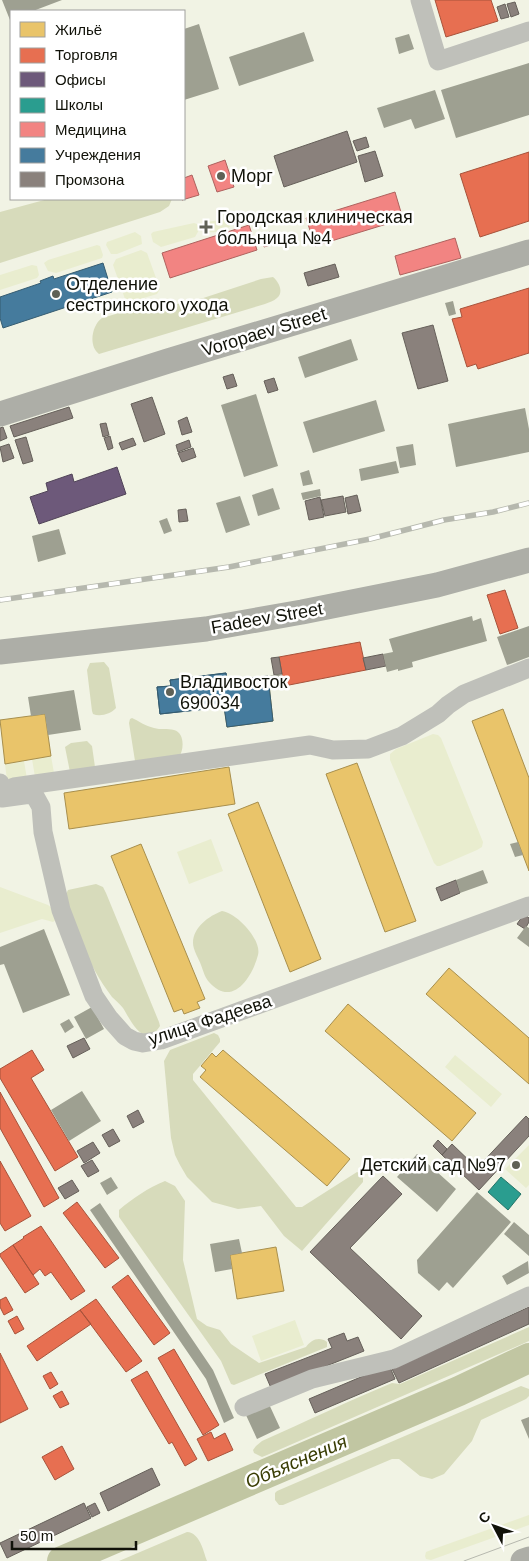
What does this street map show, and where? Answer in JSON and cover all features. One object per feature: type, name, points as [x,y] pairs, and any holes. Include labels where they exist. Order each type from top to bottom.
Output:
[{"type":"main road","name":"Voropaev Street","points":[[0,414],[529,252]]},
{"type":"main road","name":"Fadeev Street","points":[[0,652],[206,629],[436,585],[529,560]]},
{"type":"main road","points":[[523,1561],[529,1559]]},
{"type":"street","points":[[420,0],[438,61],[529,31]]},
{"type":"street","points":[[0,786],[310,745],[333,750],[368,749],[402,736],[438,714],[464,694],[529,668]]},
{"type":"street","name":"улица Фадеева","points":[[0,786],[2,798],[30,794],[36,798],[41,807],[43,832],[61,910],[94,996],[124,1036],[134,1041],[152,1043],[529,906]]},
{"type":"street","points":[[244,1407],[312,1379],[394,1359],[529,1296]]},
{"type":"green space","points":[[44,200],[172,200],[169,206],[160,212],[0,263],[0,212]]},
{"type":"green space","points":[[227,219],[231,225],[227,229],[207,232],[204,225],[207,222]]},
{"type":"green space","points":[[194,223],[197,224],[199,230],[195,237],[161,247],[153,242],[151,234],[153,232]]},
{"type":"green space","points":[[135,232],[141,236],[142,244],[117,254],[111,254],[106,245],[107,242]]},
{"type":"green space","points":[[97,245],[100,246],[102,258],[56,273],[48,271],[44,263],[48,260]]},
{"type":"green space","points":[[141,250],[147,253],[160,289],[157,294],[130,302],[125,299],[113,265],[116,259]]},
{"type":"green space","points":[[32,265],[37,266],[39,275],[37,278],[0,290],[0,275]]},
{"type":"green space","points":[[273,277],[279,284],[280,293],[276,299],[265,304],[99,354],[93,346],[94,330],[102,318],[160,301],[177,304],[191,302],[261,279]]},
{"type":"green space","points":[[104,662],[109,668],[116,708],[108,713],[96,715],[92,711],[87,670],[90,663]]},
{"type":"green space","points":[[132,718],[151,727],[172,729],[178,732],[182,738],[182,750],[179,757],[135,761],[129,723]]},
{"type":"green space","points":[[433,734],[441,738],[483,842],[482,847],[477,850],[440,866],[434,863],[390,760],[390,754],[396,749]]},
{"type":"green space","points":[[87,741],[92,746],[95,767],[70,772],[65,747],[71,743]]},
{"type":"green space","points":[[51,756],[54,773],[35,777],[32,759]]},
{"type":"green space","points":[[24,761],[27,779],[7,780],[5,764]]},
{"type":"green space","points":[[211,839],[223,871],[189,884],[177,852]]},
{"type":"green space","points":[[96,884],[103,887],[106,893],[159,1022],[160,1026],[154,1033],[148,1035],[138,1030],[99,978],[82,944],[65,896],[68,890]]},
{"type":"green space","points":[[0,887],[48,905],[53,909],[56,920],[53,922],[42,919],[0,933]]},
{"type":"green space","points":[[222,911],[235,917],[247,928],[258,949],[255,964],[246,981],[233,991],[226,992],[217,989],[205,976],[193,943],[199,927],[212,916]]},
{"type":"green space","points":[[214,1033],[218,1035],[220,1042],[193,1074],[193,1080],[296,1207],[302,1207],[357,1172],[363,1175],[363,1182],[302,1251],[284,1236],[261,1206],[238,1209],[212,1202],[187,1177],[175,1155],[171,1138],[164,1061],[170,1050]]},
{"type":"green space","points":[[455,1055],[502,1094],[491,1107],[445,1067]]},
{"type":"green space","points":[[529,1145],[529,1185],[526,1188],[505,1169]]},
{"type":"green space","points":[[165,1181],[175,1186],[185,1201],[183,1260],[197,1319],[207,1326],[220,1330],[231,1344],[259,1363],[306,1347],[315,1340],[324,1340],[327,1342],[327,1347],[234,1385],[231,1384],[221,1361],[119,1217],[119,1210],[135,1197]]},
{"type":"green space","points":[[295,1320],[304,1345],[261,1361],[252,1336]]},
{"type":"green space","points":[[529,1327],[529,1341],[267,1455],[262,1457],[254,1453],[253,1450],[262,1441],[392,1383],[400,1384]]},
{"type":"green space","points":[[521,1386],[529,1389],[529,1396],[481,1420],[472,1441],[444,1474],[432,1479],[420,1476],[399,1459],[392,1459],[283,1505],[279,1505],[275,1500],[275,1493],[277,1491]]},
{"type":"green space","points":[[529,1515],[529,1525],[431,1560],[426,1559],[426,1552]]},
{"type":"green space","points":[[187,1532],[195,1535],[198,1539],[207,1561],[119,1561]]},
{"type":"building: Жильё","points":[[268,676],[273,721],[227,727],[221,682]]},
{"type":"building: Жильё","points":[[503,709],[529,778],[529,871],[472,721]]},
{"type":"building: Жильё","points":[[45,714],[51,756],[5,764],[0,720]]},
{"type":"building: Жильё","points":[[357,763],[416,921],[385,932],[326,774]]},
{"type":"building: Жильё","points":[[229,767],[235,804],[69,829],[64,793]]},
{"type":"building: Жильё","points":[[258,802],[321,959],[290,972],[228,814]]},
{"type":"building: Жильё","points":[[141,844],[205,999],[197,1002],[200,1008],[184,1014],[182,1009],[174,1012],[111,856]]},
{"type":"building: Жильё","points":[[449,968],[529,1038],[529,1084],[426,994]]},
{"type":"building: Жильё","points":[[348,1004],[476,1113],[452,1141],[325,1031]]},
{"type":"building: Жильё","points":[[223,1050],[350,1159],[327,1186],[200,1077],[206,1070],[201,1066],[212,1053],[216,1057]]},
{"type":"building: Жильё","points":[[276,1247],[284,1291],[237,1299],[230,1255]]},
{"type":"building: Торговля","points":[[435,0],[491,0],[498,21],[446,37]]},
{"type":"building: Торговля","points":[[529,152],[529,221],[480,237],[460,174]]},
{"type":"building: Торговля","points":[[529,288],[529,353],[478,369],[476,364],[467,367],[452,319],[462,317],[460,309]]},
{"type":"building: Торговля","points":[[505,590],[518,628],[500,634],[487,595]]},
{"type":"building: Торговля","points":[[360,642],[366,670],[284,686],[279,657]]},
{"type":"building: Торговля","points":[[32,1050],[44,1070],[31,1078],[78,1157],[55,1171],[0,1078],[0,1069]]},
{"type":"building: Торговля","points":[[0,1092],[59,1198],[44,1207],[0,1128]]},
{"type":"building: Торговля","points":[[0,1161],[31,1216],[5,1231],[0,1223]]},
{"type":"building: Торговля","points":[[77,1202],[119,1258],[105,1268],[63,1213]]},
{"type":"building: Торговля","points":[[41,1226],[85,1291],[71,1300],[51,1272],[45,1276],[40,1269],[33,1275],[13,1245]]},
{"type":"building: Торговля","points":[[13,1245],[39,1284],[25,1293],[0,1256],[0,1254]]},
{"type":"building: Торговля","points":[[128,1275],[170,1333],[154,1345],[112,1287]]},
{"type":"building: Торговля","points":[[6,1297],[13,1310],[4,1315],[0,1307],[0,1300]]},
{"type":"building: Торговля","points":[[96,1299],[142,1361],[126,1372],[80,1310]]},
{"type":"building: Торговля","points":[[80,1310],[91,1324],[37,1361],[27,1346]]},
{"type":"building: Торговля","points":[[17,1316],[24,1329],[15,1334],[8,1321]]},
{"type":"building: Торговля","points":[[174,1349],[219,1425],[203,1435],[158,1358]]},
{"type":"building: Торговля","points":[[0,1353],[28,1409],[0,1423]]},
{"type":"building: Торговля","points":[[147,1371],[197,1459],[185,1466],[172,1442],[169,1444],[131,1380]]},
{"type":"building: Торговля","points":[[51,1372],[58,1384],[50,1389],[43,1376]]},
{"type":"building: Торговля","points":[[62,1391],[69,1404],[60,1408],[53,1396]]},
{"type":"building: Торговля","points":[[211,1432],[214,1439],[225,1433],[233,1450],[208,1461],[197,1439]]},
{"type":"building: Торговля","points":[[62,1446],[74,1469],[55,1480],[42,1457]]},
{"type":"building: Офисы","points":[[117,467],[126,494],[39,524],[30,497],[48,491],[46,483],[72,474],[74,482]]},
{"type":"building: Школы","points":[[501,1177],[521,1194],[508,1210],[488,1192]]},
{"type":"building: Медицина","name":"Морг","points":[[225,160],[234,187],[217,192],[208,166]]},
{"type":"building: Медицина","points":[[192,175],[199,195],[185,199],[185,178]]},
{"type":"building: Медицина","points":[[395,192],[403,219],[315,246],[306,218]]},
{"type":"building: Медицина","points":[[249,225],[257,250],[170,278],[162,253]]},
{"type":"building: Медицина","points":[[270,232],[274,244],[264,247],[260,235]]},
{"type":"building: Медицина","points":[[455,238],[461,258],[400,275],[395,256]]},
{"type":"building: Учреждения","name":"Отделение сестринского ухода","points":[[103,263],[112,292],[3,328],[0,318],[0,297],[41,283],[40,281],[53,276],[54,279]]},
{"type":"building: Учреждения","points":[[226,673],[227,681],[268,676],[273,721],[227,727],[224,707],[160,714],[157,687],[171,686],[170,680]]},
{"type":"building: Учреждения","points":[[226,673],[227,681],[221,682],[224,707],[160,714],[157,687],[171,686],[170,680]]},
{"type":"building: Промзона","points":[[515,2],[519,14],[511,17],[507,4]]},
{"type":"building: Промзона","points":[[505,4],[509,17],[501,19],[497,7]]},
{"type":"building: Промзона","points":[[347,131],[357,162],[284,187],[274,156]]},
{"type":"building: Промзона","points":[[366,137],[369,147],[357,151],[353,141]]},
{"type":"building: Промзона","points":[[375,151],[383,176],[365,182],[358,156]]},
{"type":"building: Промзона","points":[[335,264],[339,277],[308,286],[304,273]]},
{"type":"building: Промзона","points":[[433,325],[448,381],[418,389],[402,333]]},
{"type":"building: Промзона","points":[[233,374],[237,386],[227,389],[223,377]]},
{"type":"building: Промзона","points":[[274,378],[278,390],[268,393],[264,381]]},
{"type":"building: Промзона","points":[[152,397],[165,434],[144,442],[131,404]]},
{"type":"building: Промзона","points":[[69,407],[73,418],[14,437],[10,426]]},
{"type":"building: Промзона","points":[[187,417],[192,432],[182,435],[178,421]]},
{"type":"building: Промзона","points":[[106,423],[109,435],[103,437],[100,424]]},
{"type":"building: Промзона","points":[[3,427],[7,438],[0,441],[0,428]]},
{"type":"building: Промзона","points":[[110,436],[113,448],[108,450],[104,438]]},
{"type":"building: Промзона","points":[[26,437],[33,461],[23,464],[15,440]]},
{"type":"building: Промзона","points":[[133,438],[136,445],[122,450],[119,443]]},
{"type":"building: Промзона","points":[[189,440],[191,447],[178,452],[176,445]]},
{"type":"building: Промзона","points":[[9,444],[14,458],[3,462],[0,447]]},
{"type":"building: Промзона","points":[[193,448],[196,457],[182,462],[178,453]]},
{"type":"building: Промзона","points":[[357,495],[361,511],[348,514],[345,498]]},
{"type":"building: Промзона","points":[[343,496],[346,512],[325,516],[321,500]]},
{"type":"building: Промзона","points":[[320,497],[324,517],[309,520],[305,501]]},
{"type":"building: Промзона","points":[[186,509],[188,521],[179,522],[178,510]]},
{"type":"building: Промзона","points":[[383,654],[386,666],[366,670],[363,658]]},
{"type":"building: Промзона","points":[[279,657],[282,674],[274,675],[271,658]]},
{"type":"building: Промзона","points":[[456,880],[460,893],[441,901],[436,888]]},
{"type":"building: Промзона","points":[[524,914],[529,918],[525,929],[517,924]]},
{"type":"building: Промзона","points":[[84,1038],[90,1049],[73,1058],[67,1046]]},
{"type":"building: Промзона","points":[[138,1110],[144,1122],[133,1128],[127,1116]]},
{"type":"building: Промзона","points":[[526,1116],[529,1119],[529,1136],[479,1190],[442,1155],[452,1144],[477,1168]]},
{"type":"building: Промзона","points":[[113,1129],[120,1141],[109,1147],[102,1135]]},
{"type":"building: Промзона","points":[[438,1140],[447,1149],[442,1155],[433,1146]]},
{"type":"building: Промзона","points":[[93,1142],[100,1153],[84,1163],[77,1151]]},
{"type":"building: Промзона","points":[[92,1160],[99,1171],[88,1177],[81,1166]]},
{"type":"building: Промзона","points":[[383,1176],[402,1194],[350,1248],[422,1316],[401,1339],[310,1252]]},
{"type":"building: Промзона","points":[[72,1180],[79,1191],[65,1199],[58,1188]]},
{"type":"building: Промзона","points":[[529,1307],[529,1324],[399,1383],[392,1369]]},
{"type":"building: Промзона","points":[[344,1333],[347,1341],[358,1337],[364,1351],[271,1388],[265,1374],[332,1348],[328,1339]]},
{"type":"building: Промзона","points":[[389,1365],[395,1379],[315,1413],[309,1399]]},
{"type":"building: Промзона","points":[[152,1468],[160,1485],[108,1511],[100,1493]]},
{"type":"building: Промзона","points":[[84,1503],[91,1518],[7,1558],[0,1543]]},
{"type":"building: Промзона","points":[[95,1503],[100,1513],[92,1517],[87,1507]]},
{"type":"building: Прочее","points":[[2,0],[62,0],[36,10],[10,10],[10,20]]},
{"type":"building: Прочее","points":[[199,24],[219,89],[185,100],[185,29]]},
{"type":"building: Прочее","points":[[304,32],[314,61],[239,86],[229,57]]},
{"type":"building: Прочее","points":[[409,34],[414,49],[399,54],[395,38]]},
{"type":"building: Прочее","points":[[529,63],[529,115],[456,138],[441,90]]},
{"type":"building: Прочее","points":[[435,90],[445,119],[415,129],[411,119],[384,128],[377,108]]},
{"type":"building: Прочее","points":[[453,301],[456,314],[449,316],[445,303]]},
{"type":"building: Прочее","points":[[351,339],[358,360],[305,378],[298,357]]},
{"type":"building: Прочее","points":[[256,394],[278,466],[244,477],[221,405]]},
{"type":"building: Прочее","points":[[376,400],[385,431],[313,453],[303,422]]},
{"type":"building: Прочее","points":[[525,408],[529,429],[529,452],[456,467],[448,424]]},
{"type":"building: Прочее","points":[[413,444],[416,465],[400,468],[396,447]]},
{"type":"building: Прочее","points":[[396,461],[399,473],[361,481],[359,469]]},
{"type":"building: Прочее","points":[[309,470],[313,484],[303,486],[300,473]]},
{"type":"building: Прочее","points":[[273,488],[280,509],[258,516],[252,495]]},
{"type":"building: Прочее","points":[[320,489],[321,496],[303,500],[301,493]]},
{"type":"building: Прочее","points":[[240,496],[250,525],[226,533],[216,503]]},
{"type":"building: Прочее","points":[[167,518],[172,531],[164,534],[159,521]]},
{"type":"building: Прочее","points":[[59,529],[66,554],[38,562],[32,536]]},
{"type":"building: Прочее","points":[[472,616],[473,621],[481,618],[487,641],[412,662],[413,667],[387,672],[383,654],[393,652],[389,639]]},
{"type":"building: Прочее","points":[[529,626],[529,657],[507,665],[497,637]]},
{"type":"building: Прочее","points":[[282,674],[284,684],[269,686],[268,676]]},
{"type":"building: Прочее","points":[[74,690],[81,730],[48,735],[45,714],[31,716],[28,697]]},
{"type":"building: Прочее","points":[[518,842],[523,855],[515,857],[510,844]]},
{"type":"building: Прочее","points":[[483,870],[488,883],[460,893],[456,880]]},
{"type":"building: Прочее","points":[[526,926],[529,928],[529,947],[517,938]]},
{"type":"building: Прочее","points":[[44,929],[70,995],[23,1013],[4,964],[0,965],[0,947]]},
{"type":"building: Прочее","points":[[92,1007],[104,1029],[86,1039],[74,1017]]},
{"type":"building: Прочее","points":[[69,1019],[74,1027],[65,1033],[60,1024]]},
{"type":"building: Прочее","points":[[82,1091],[101,1121],[69,1141],[51,1110]]},
{"type":"building: Прочее","points":[[417,1154],[456,1189],[437,1212],[397,1177]]},
{"type":"building: Прочее","points":[[111,1177],[118,1188],[107,1195],[100,1183]]},
{"type":"building: Прочее","points":[[477,1192],[511,1222],[453,1288],[447,1282],[439,1291],[418,1273],[417,1260]]},
{"type":"building: Прочее","points":[[100,1203],[213,1370],[234,1418],[224,1423],[206,1379],[90,1210]]},
{"type":"building: Прочее","points":[[514,1222],[529,1235],[529,1256],[504,1234]]},
{"type":"building: Прочее","points":[[239,1239],[242,1253],[230,1255],[232,1269],[215,1272],[210,1244]]},
{"type":"building: Прочее","points":[[528,1261],[529,1273],[507,1285],[502,1276]]},
{"type":"building: Прочее","points":[[268,1402],[280,1428],[257,1439],[245,1413]]},
{"type":"building: Прочее","points":[[529,1417],[529,1439],[521,1420]]},
{"type":"waterway","name":"Объяснения","points":[[62,1561],[459,1391],[529,1358]]},
{"type":"tram line","points":[[464,1561],[529,1537]]},
{"type":"railway","points":[[0,600],[229,567],[370,539],[444,520],[493,512],[529,503]]},
{"type":"place","name":"Морг","points":[[221,176]]},
{"type":"place","name":"Городская клиническая больница №4","points":[[206,227]]},
{"type":"place","name":"Отделение сестринского ухода","points":[[56,294]]},
{"type":"place","name":"Владивосток 690034","points":[[170,692]]},
{"type":"place","name":"Детский сад №97","points":[[516,1165]]}]
